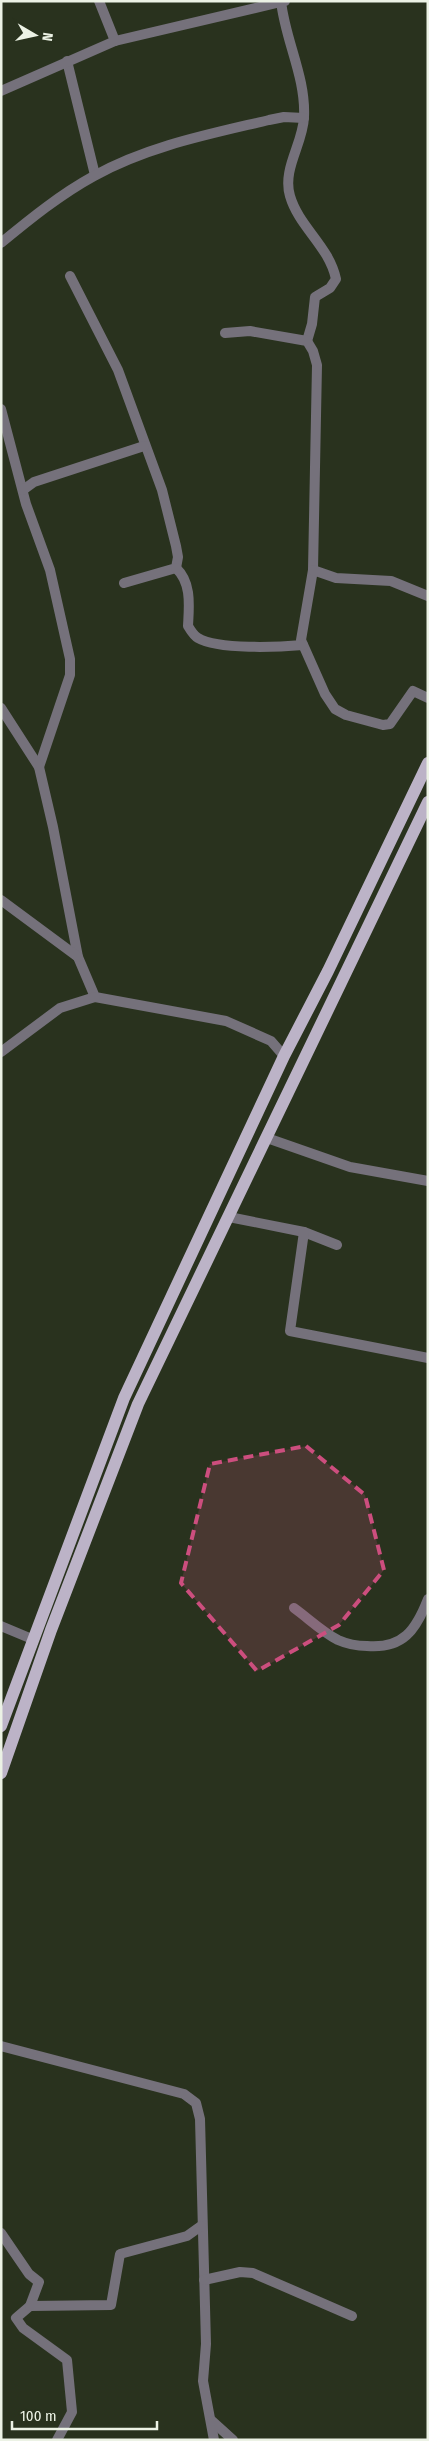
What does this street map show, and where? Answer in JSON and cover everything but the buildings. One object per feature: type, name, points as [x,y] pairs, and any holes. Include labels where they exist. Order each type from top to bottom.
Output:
[{"type":"main road","points":[[1,1726],[32,1639],[124,1398],[284,1056],[333,963],[428,763]]},
{"type":"main road","points":[[1,1773],[51,1630],[138,1404],[428,802]]},
{"type":"street","points":[[99,1],[114,41]]},
{"type":"street","points":[[1,91],[33,79],[67,61],[114,41],[283,2],[283,21],[295,53],[304,118],[288,184],[290,197],[302,220],[324,248],[336,279],[330,288],[315,297],[312,324],[306,341]]},
{"type":"street","points":[[67,61],[95,175]]},
{"type":"street","points":[[1,243],[31,218],[95,175],[164,146],[284,117],[304,118]]},
{"type":"street","points":[[70,276],[118,370],[144,446],[162,490],[178,557],[176,568]]},
{"type":"street","points":[[225,333],[250,331],[306,341],[313,351],[317,365],[313,570],[301,640],[324,694],[335,709],[346,715],[383,725],[390,724],[413,691],[428,698]]},
{"type":"street","points":[[1,408],[26,504],[50,570],[70,659],[70,675],[39,767]]},
{"type":"street","points":[[23,490],[34,482],[144,446]]},
{"type":"street","points":[[20,478],[34,482]]},
{"type":"street","points":[[124,584],[176,568]]},
{"type":"street","points":[[176,568],[182,574],[188,588],[188,626],[199,639],[266,648],[303,645]]},
{"type":"street","points":[[313,570],[336,578],[391,581],[428,596]]},
{"type":"street","points":[[1,708],[39,767],[54,826],[78,957],[95,997]]},
{"type":"street","points":[[1,900],[78,957]]},
{"type":"street","points":[[1,1052],[60,1008],[95,997],[226,1021],[271,1041],[284,1056]]},
{"type":"street","points":[[267,1138],[350,1167],[428,1181]]},
{"type":"street","points":[[229,1217],[304,1232],[337,1245]]},
{"type":"street","points":[[304,1232],[290,1331],[428,1358]]},
{"type":"street","points":[[294,1608],[337,1639],[355,1646],[381,1647],[403,1639],[412,1630],[428,1599]]},
{"type":"street","points":[[1,1626],[32,1639]]},
{"type":"street","points":[[1,2046],[184,2094],[196,2103],[200,2119],[206,2344],[203,2381],[212,2421],[214,2440]]},
{"type":"street","points":[[30,2306],[111,2305],[120,2254],[187,2236],[202,2226]]},
{"type":"street","points":[[1,2233],[29,2274],[39,2282],[30,2306],[16,2318],[23,2328],[67,2360],[72,2412],[57,2440]]},
{"type":"street","points":[[204,2280],[240,2272],[253,2273],[352,2316]]},
{"type":"street","points":[[212,2421],[233,2440]]},
{"type":"highlighted area","points":[[306,1446],[365,1495],[384,1570],[339,1625],[257,1671],[181,1583],[210,1464]]}]
